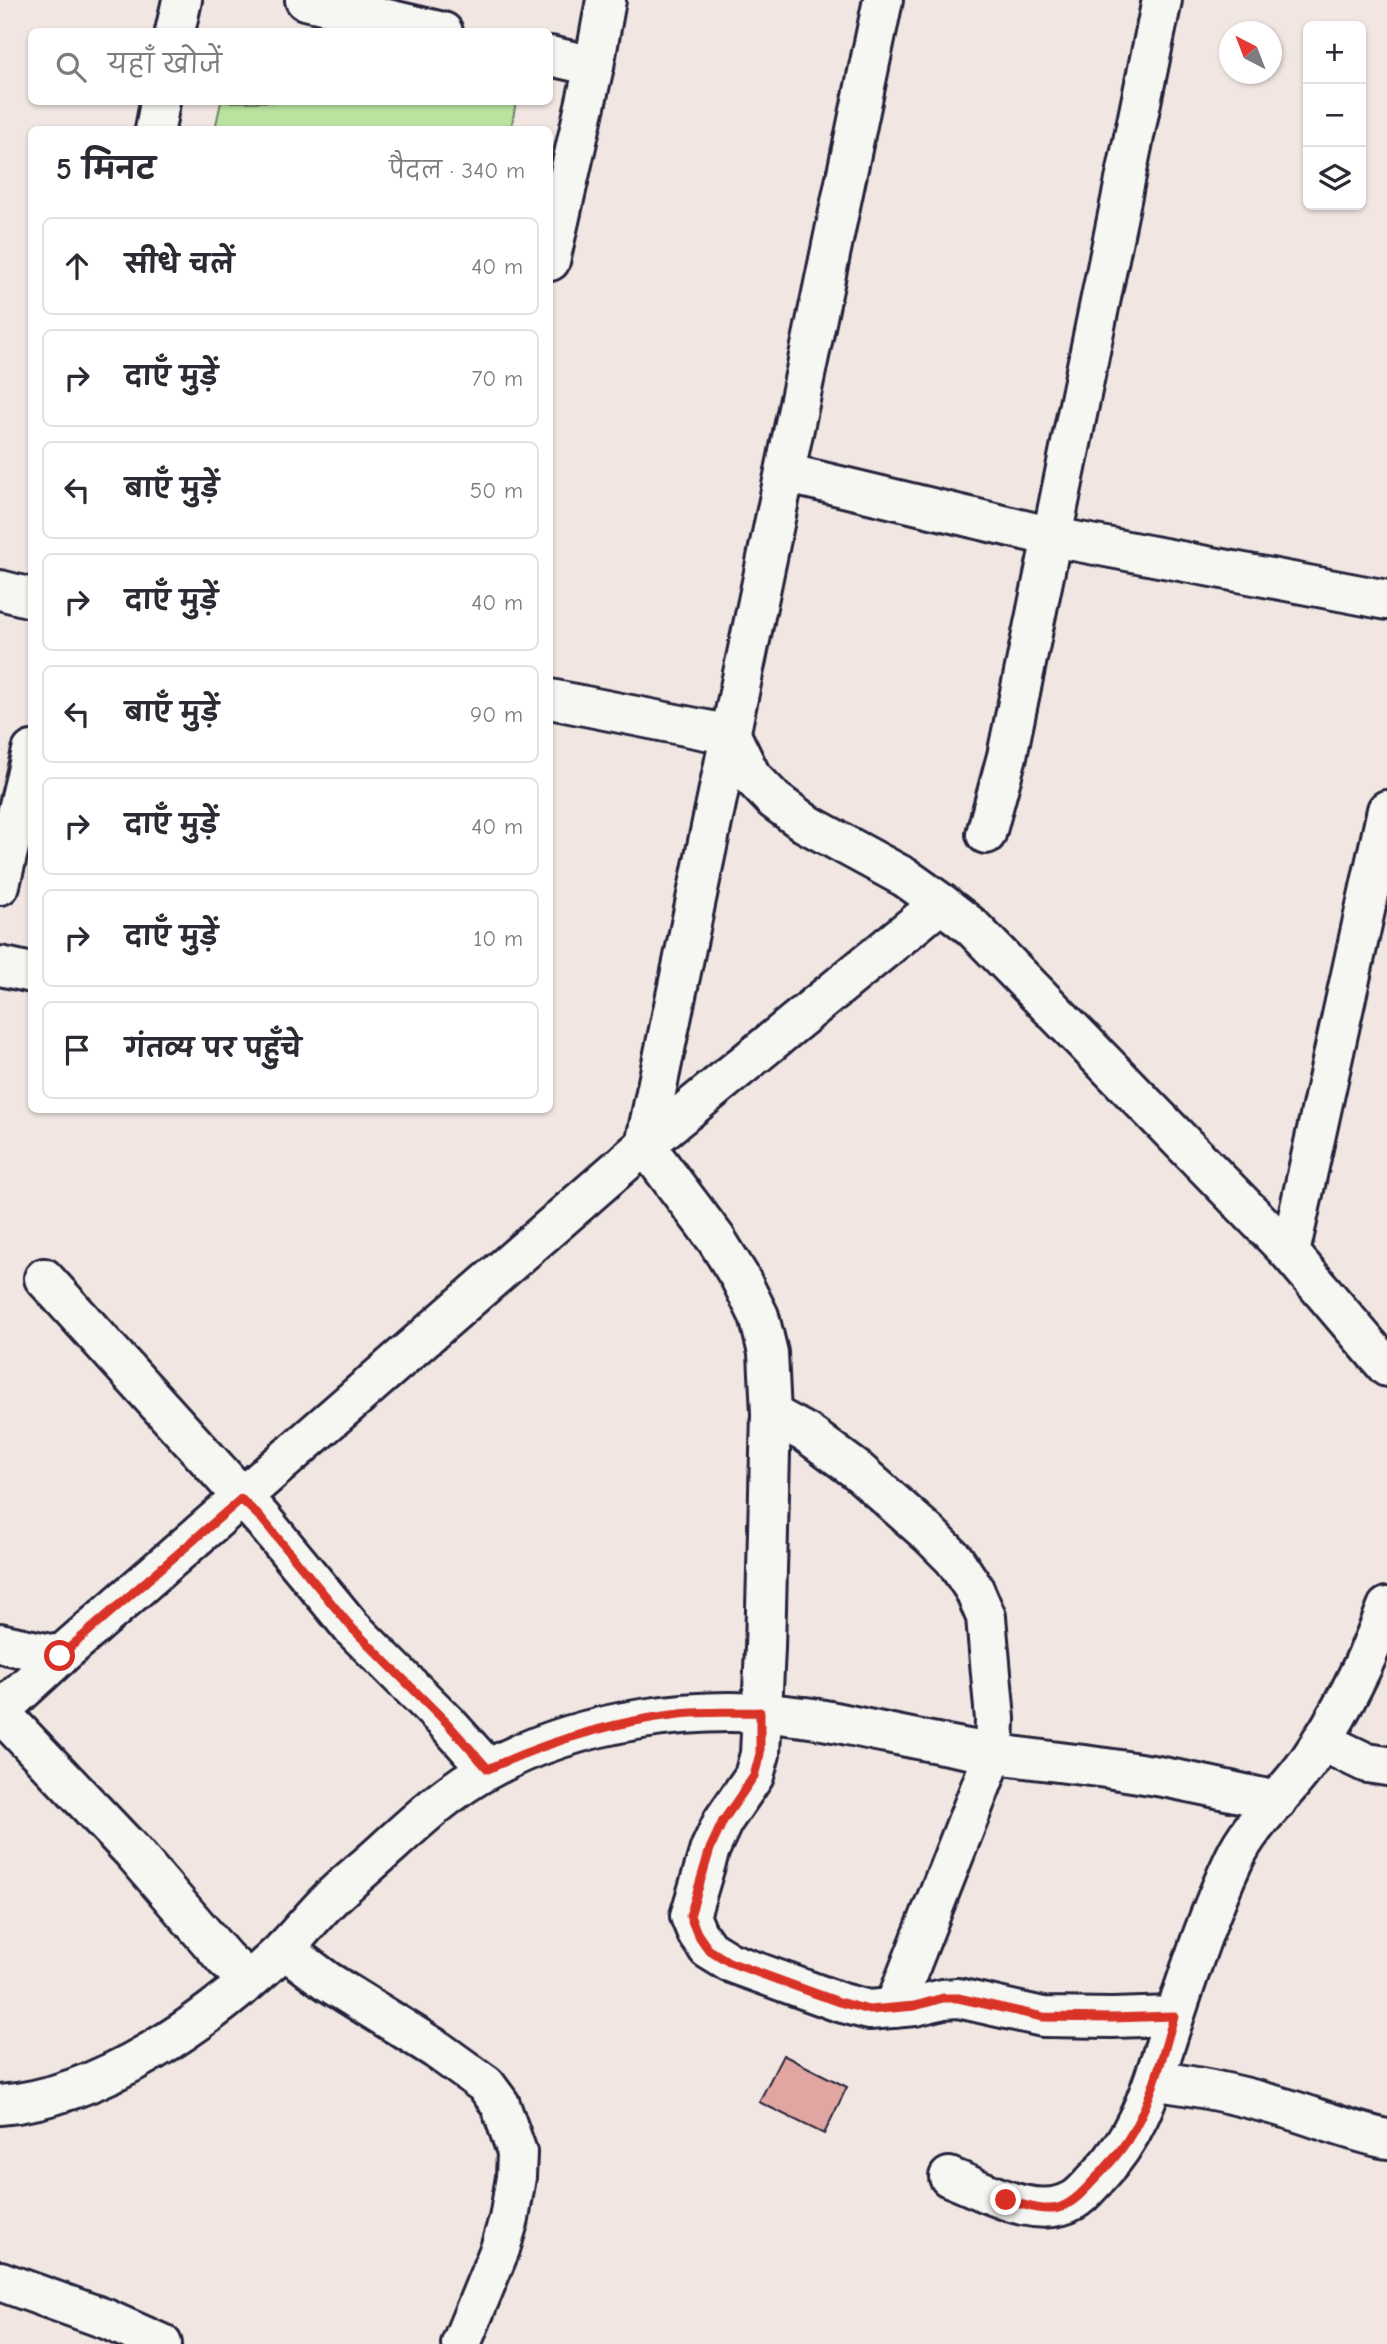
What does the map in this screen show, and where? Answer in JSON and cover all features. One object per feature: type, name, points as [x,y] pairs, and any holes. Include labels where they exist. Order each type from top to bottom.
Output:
[{"type":"street","points":[[176,28],[182,0]]},
{"type":"street","points":[[305,0],[426,28]]},
{"type":"street","points":[[553,248],[606,0]]},
{"type":"street","points":[[883,0],[645,1145],[716,1239],[739,1276],[759,1316],[768,1353],[771,1414],[760,1754],[754,1776],[723,1821],[710,1849],[690,1916],[708,1949],[729,1962],[839,2002],[869,2010],[958,1998],[1043,2017],[1174,2016]]},
{"type":"street","points":[[986,834],[1007,756],[1163,0]]},
{"type":"street","points":[[553,57],[594,66]]},
{"type":"street","points":[[156,126],[159,105]]},
{"type":"street","points":[[785,473],[1053,537],[1387,600]]},
{"type":"street","points":[[0,590],[28,597]]},
{"type":"street","points":[[553,700],[731,735]]},
{"type":"street","points":[[731,735],[751,776],[774,800],[806,823],[906,878],[972,927],[1290,1253],[1387,1367]]},
{"type":"street","points":[[0,885],[28,768]]},
{"type":"street","points":[[1290,1253],[1387,810]]},
{"type":"street","points":[[249,1981],[225,1959],[132,1852],[0,1712],[60,1656],[645,1145],[941,903]]},
{"type":"street","points":[[0,966],[28,972]]},
{"type":"street","points":[[44,1278],[241,1499],[262,1519],[352,1628],[446,1722],[488,1769]]},
{"type":"street","points":[[771,1414],[808,1434],[858,1471],[954,1559],[974,1589],[986,1617],[995,1719],[994,1753],[894,2008]]},
{"type":"street","points":[[949,2177],[1006,2200],[1035,2208],[1058,2208],[1077,2198],[1126,2142],[1155,2081],[1199,1944],[1235,1856],[1321,1741],[1354,1685],[1387,1607]]},
{"type":"street","points":[[0,1643],[60,1656]]},
{"type":"street","points":[[0,2105],[26,2103],[103,2078],[176,2035],[249,1981],[284,1949],[334,1895],[425,1814],[467,1783],[488,1769],[528,1751],[605,1726],[681,1714],[760,1712],[838,1722],[994,1753],[1147,1774],[1277,1801]]},
{"type":"street","points":[[1321,1741],[1367,1763],[1387,1766]]},
{"type":"street","points":[[284,1949],[327,1981],[436,2049],[486,2085],[500,2104],[517,2152],[516,2177],[509,2219],[500,2249],[461,2344]]},
{"type":"street","points":[[1155,2081],[1200,2086],[1387,2139]]},
{"type":"street","points":[[0,2281],[106,2319],[162,2344]]},
{"type":"green space","points":[[220,105],[515,105],[512,126],[216,126]]},
{"type":"building","points":[[783,2055],[847,2087],[824,2134],[759,2102]]},
{"type":"route","points":[[60,1656],[241,1499],[262,1519],[372,1650],[446,1722],[488,1769],[528,1751],[605,1726],[681,1714],[760,1712],[760,1754],[754,1776],[723,1821],[710,1849],[690,1916],[708,1949],[729,1962],[839,2002],[869,2010],[915,2006],[943,1998],[958,1998],[1043,2017],[1174,2016],[1155,2081],[1139,2119],[1106,2168],[1077,2198],[1058,2208],[1035,2208],[1006,2200]]}]
